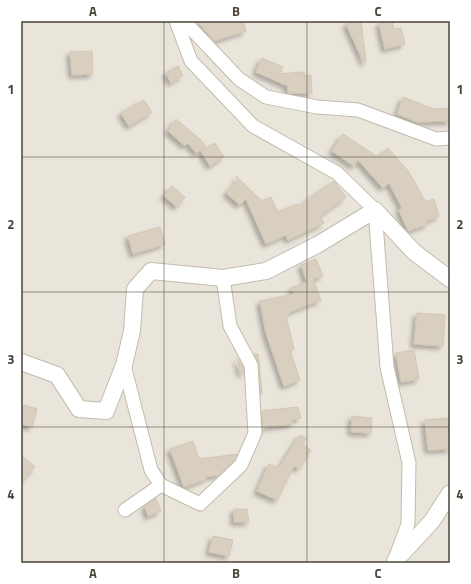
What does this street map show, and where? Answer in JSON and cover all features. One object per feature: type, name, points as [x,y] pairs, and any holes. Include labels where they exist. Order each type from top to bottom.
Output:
[{"type":"street","points":[[176,21],[191,61],[253,126],[337,173],[376,210],[414,252],[450,279]]},
{"type":"street","points":[[184,21],[239,79],[266,97],[317,107],[358,110],[436,139],[450,138]]},
{"type":"street","points":[[21,362],[57,375],[79,409],[106,411],[124,365],[132,331],[135,289],[151,271],[223,278],[266,271],[317,245],[376,210]]},
{"type":"street","points":[[376,210],[388,367],[409,463],[408,524],[394,562]]},
{"type":"street","points":[[124,365],[151,470],[161,485],[200,504],[241,465],[255,434],[251,365],[230,326],[223,278]]},
{"type":"street","points":[[125,510],[161,485]]},
{"type":"street","points":[[394,562],[432,521],[450,493]]},
{"type":"shaded area","points":[[21,21],[450,21],[450,563],[21,563]]},
{"type":"building","points":[[197,21],[243,21],[246,31],[214,41]]},
{"type":"building","points":[[353,21],[361,21],[366,62],[364,63],[346,24]]},
{"type":"building","points":[[392,21],[394,29],[401,28],[405,44],[385,49],[379,23]]},
{"type":"building","points":[[92,51],[93,74],[72,75],[70,52]]},
{"type":"building","points":[[262,58],[283,67],[280,74],[304,72],[305,76],[311,75],[312,93],[288,93],[288,86],[256,72]]},
{"type":"building","points":[[178,66],[183,75],[171,83],[166,73]]},
{"type":"building","points":[[403,97],[434,109],[450,108],[450,121],[417,122],[397,114]]},
{"type":"building","points":[[144,100],[152,112],[129,126],[121,113]]},
{"type":"building","points":[[176,119],[206,146],[196,153],[188,143],[185,146],[168,131]]},
{"type":"building","points":[[343,134],[378,157],[388,148],[409,172],[426,202],[434,199],[439,216],[427,221],[428,224],[408,231],[399,210],[402,208],[389,183],[383,188],[358,160],[354,166],[332,151]]},
{"type":"building","points":[[215,143],[224,157],[210,166],[201,151]]},
{"type":"building","points":[[236,176],[262,201],[271,197],[278,212],[297,204],[299,206],[334,181],[346,197],[320,216],[324,223],[288,240],[286,235],[266,244],[246,199],[240,205],[226,193],[238,180]]},
{"type":"building","points":[[172,186],[185,197],[177,207],[164,196]]},
{"type":"building","points":[[160,227],[165,244],[133,254],[128,236]]},
{"type":"building","points":[[316,259],[323,276],[313,279],[321,300],[292,311],[286,316],[294,349],[290,350],[300,380],[284,386],[266,333],[260,301],[294,294],[291,288],[307,282],[301,265]]},
{"type":"building","points":[[417,313],[445,315],[443,346],[414,344]]},
{"type":"building","points":[[414,350],[419,379],[401,382],[396,353]]},
{"type":"building","points":[[254,354],[258,354],[262,393],[261,394],[259,364]]},
{"type":"building","points":[[237,358],[243,367],[244,374],[241,374]]},
{"type":"building","points":[[24,405],[37,409],[32,427],[21,424]]},
{"type":"building","points":[[298,407],[301,418],[292,420],[293,424],[265,427],[263,431],[262,411]]},
{"type":"building","points":[[352,416],[372,418],[371,433],[351,432]]},
{"type":"building","points":[[450,418],[450,449],[428,450],[425,420]]},
{"type":"building","points":[[300,435],[306,438],[303,445],[311,450],[299,469],[294,466],[277,500],[257,491],[269,464],[279,468]]},
{"type":"building","points":[[193,441],[199,459],[237,454],[234,460],[219,475],[205,477],[206,479],[184,487],[170,449]]},
{"type":"building","points":[[21,455],[35,467],[21,483]]},
{"type":"building","points":[[156,498],[161,511],[148,516],[145,506]]},
{"type":"building","points":[[234,509],[247,509],[249,522],[234,522]]},
{"type":"building","points":[[213,536],[233,540],[229,556],[209,552]]}]
